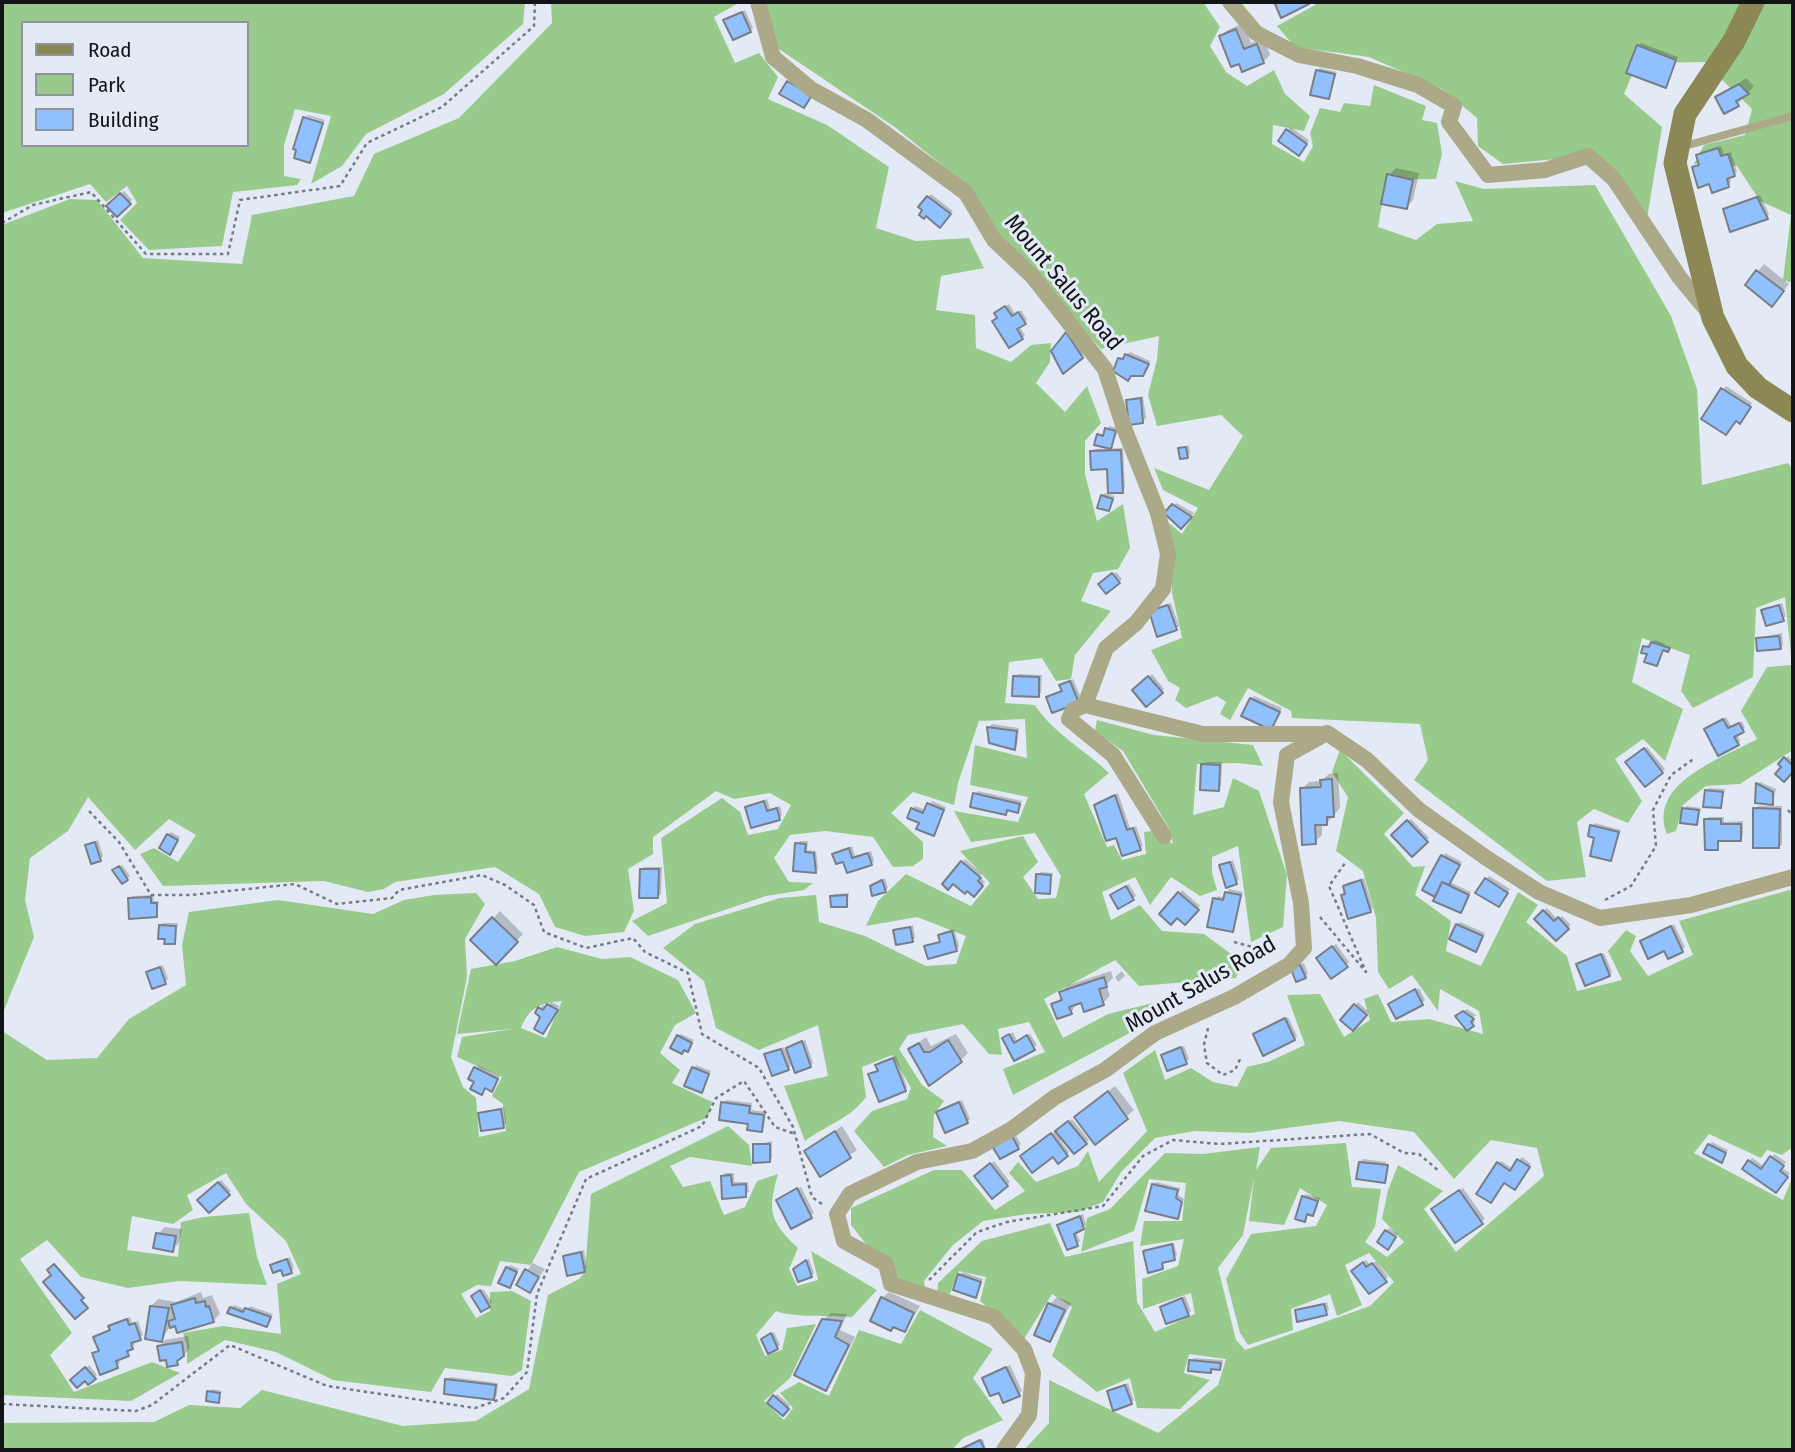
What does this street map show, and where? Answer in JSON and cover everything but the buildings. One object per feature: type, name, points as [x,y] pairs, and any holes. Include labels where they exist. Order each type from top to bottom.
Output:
[{"type":"main road","points":[[1753,2],[1734,41],[1685,114],[1675,149],[1675,163],[1713,318],[1737,366],[1758,388],[1793,411]]},
{"type":"street","name":"Mount Salus Road","points":[[758,2],[773,57],[811,89],[867,120],[966,193],[994,240],[1033,277],[1105,369],[1158,513],[1168,554],[1163,589],[1136,623],[1106,648],[1084,705],[1073,710],[1069,719],[1113,755],[1164,836]]},
{"type":"street","points":[[1230,2],[1256,33],[1299,55],[1357,66],[1405,81],[1454,106],[1449,122],[1488,175],[1545,170],[1588,156],[1614,180],[1680,278],[1713,318]]},
{"type":"street","points":[[1084,705],[1203,734],[1327,733],[1367,760],[1419,810],[1485,858],[1538,892],[1600,918],[1691,905],[1793,877]]},
{"type":"street","name":"Mount Salus Road","points":[[837,1214],[849,1194],[917,1162],[972,1151],[1013,1129],[1055,1097],[1105,1070],[1155,1033],[1234,997],[1294,958],[1304,948],[1301,903],[1281,802],[1287,755],[1327,733]]},
{"type":"street","points":[[837,1214],[844,1241],[886,1264],[891,1284],[994,1317],[1024,1349],[1033,1373],[1029,1415],[1004,1450]]},
{"type":"lane","points":[[1675,149],[1793,116]]},
{"type":"path","points":[[2,223],[33,205],[91,192],[146,254],[228,254],[240,201],[340,186],[367,143],[442,107],[505,55],[534,26],[535,2]]},
{"type":"path","points":[[1584,912],[1631,886],[1656,846],[1653,810],[1671,775],[1695,758]]},
{"type":"path","points":[[1788,810],[1793,817]]},
{"type":"path","points":[[89,811],[119,842],[151,895],[191,895],[295,884],[337,904],[392,898],[400,890],[482,875],[505,885],[534,905],[544,932],[586,948],[633,938],[645,952],[688,973],[702,1034],[759,1068],[795,1134],[812,1197],[837,1214]]},
{"type":"path","points":[[1317,912],[1366,972],[1329,886],[1345,863]]},
{"type":"path","points":[[1234,942],[1294,958]]},
{"type":"path","points":[[1212,1007],[1204,1045],[1208,1063],[1223,1075],[1235,1070],[1241,1057]]},
{"type":"path","points":[[2,1404],[136,1411],[152,1405],[230,1345],[327,1386],[475,1408],[505,1398],[527,1372],[537,1294],[586,1179],[702,1126],[716,1098],[744,1081],[775,1127],[795,1134]]},
{"type":"path","points":[[930,1298],[929,1280],[977,1231],[1007,1222],[1103,1206],[1143,1156],[1173,1140],[1219,1144],[1370,1134],[1404,1153],[1419,1154],[1440,1172]]},
{"type":"green space","points":[[2,2],[525,2],[523,24],[444,94],[366,134],[342,166],[311,184],[331,116],[295,109],[284,145],[284,176],[301,179],[297,185],[233,192],[222,246],[149,250],[120,220],[137,203],[127,186],[106,202],[90,184],[2,213]]},
{"type":"green space","points":[[551,2],[740,2],[714,17],[735,63],[759,53],[778,77],[768,99],[827,125],[889,167],[876,228],[916,241],[969,238],[984,268],[941,276],[936,310],[975,315],[976,348],[1011,362],[1031,345],[1051,343],[1050,362],[1036,383],[1065,412],[1087,386],[1101,423],[1085,441],[1085,474],[1097,521],[1123,504],[1130,548],[1118,569],[1093,573],[1081,601],[1111,611],[1075,655],[1071,679],[1056,681],[1042,658],[1009,662],[1005,703],[1035,705],[1060,733],[1109,773],[1084,794],[1107,847],[1114,845],[1122,860],[1146,854],[1144,832],[1152,831],[1173,844],[1169,828],[1123,751],[1095,731],[1097,720],[1154,735],[1253,745],[1263,766],[1238,763],[1197,764],[1193,815],[1224,807],[1233,778],[1259,791],[1287,875],[1283,927],[1251,942],[1238,846],[1212,857],[1212,873],[1217,890],[1200,896],[1171,877],[1150,905],[1135,877],[1102,892],[1111,920],[1140,905],[1162,931],[1204,934],[1242,962],[1236,978],[1139,986],[1115,960],[1044,999],[1063,1038],[1108,1014],[1157,1002],[1156,1019],[1013,1095],[1003,1069],[1045,1052],[1029,1022],[998,1029],[1002,1055],[989,1054],[963,1024],[908,1035],[899,1049],[922,1085],[944,1101],[934,1115],[933,1137],[947,1146],[908,1155],[884,1167],[854,1131],[872,1111],[907,1099],[911,1088],[892,1055],[862,1067],[866,1097],[860,1105],[805,1141],[784,1086],[828,1076],[818,1025],[759,1050],[716,1028],[704,981],[663,948],[695,924],[780,898],[816,895],[819,922],[865,936],[926,966],[956,964],[966,936],[917,917],[866,926],[878,901],[906,874],[971,906],[990,883],[960,851],[1023,836],[1038,862],[1023,877],[1038,899],[1056,898],[1061,876],[1035,833],[971,842],[954,811],[1018,822],[1028,797],[970,785],[975,745],[1027,758],[1025,719],[979,721],[958,783],[954,805],[913,792],[891,813],[923,842],[923,859],[913,866],[893,867],[873,837],[825,831],[790,835],[774,858],[789,882],[813,883],[804,890],[766,896],[648,936],[632,921],[667,903],[661,838],[722,798],[740,812],[748,835],[778,829],[791,805],[770,793],[734,799],[716,791],[653,837],[653,854],[628,869],[634,911],[624,932],[585,936],[555,927],[539,894],[495,867],[395,882],[384,889],[368,892],[324,881],[163,886],[140,854],[154,848],[178,862],[196,835],[169,819],[135,850],[88,797],[68,831],[30,858],[25,900],[34,937],[2,1015],[2,225],[70,199],[97,200],[143,258],[242,264],[252,215],[354,196],[374,154],[459,118],[552,23]]},
{"type":"green space","points":[[765,2],[1203,2],[1220,27],[1210,46],[1226,72],[1247,86],[1274,70],[1285,94],[1310,116],[1304,131],[1273,125],[1272,144],[1304,162],[1313,146],[1310,133],[1320,108],[1340,112],[1344,103],[1370,106],[1374,85],[1426,106],[1422,120],[1437,123],[1442,154],[1436,179],[1386,180],[1378,227],[1416,240],[1437,224],[1473,221],[1455,181],[1484,189],[1595,185],[1671,316],[1697,389],[1702,485],[1788,463],[1793,470],[1793,750],[1740,784],[1706,786],[1683,805],[1676,831],[1667,834],[1664,816],[1668,800],[1677,787],[1707,764],[1757,739],[1741,711],[1767,667],[1792,665],[1785,597],[1756,608],[1753,677],[1693,708],[1681,691],[1690,655],[1642,638],[1632,682],[1683,709],[1665,761],[1643,739],[1615,759],[1642,801],[1628,823],[1594,809],[1577,822],[1586,877],[1547,881],[1414,780],[1428,760],[1420,724],[1292,718],[1291,711],[1248,688],[1230,720],[1220,714],[1226,702],[1217,696],[1186,708],[1175,700],[1180,688],[1168,681],[1151,650],[1182,638],[1172,593],[1169,523],[1182,534],[1198,508],[1163,490],[1154,468],[1209,490],[1243,436],[1221,415],[1157,426],[1148,395],[1157,359],[1159,336],[1101,349],[997,233],[970,188],[896,128],[779,49]]},
{"type":"green space","points":[[1315,2],[1747,2],[1710,62],[1637,63],[1624,94],[1662,127],[1647,219],[1588,156],[1503,164],[1478,146],[1477,118],[1442,89],[1369,57],[1295,47],[1277,26],[1315,5]]},
{"type":"green space","points":[[1757,2],[1793,2],[1793,283],[1783,280],[1791,215],[1760,201],[1737,166],[1694,164],[1704,145],[1745,135],[1752,109],[1718,76]]},
{"type":"green space","points":[[1340,750],[1404,813],[1384,834],[1413,867],[1425,866],[1415,895],[1451,921],[1446,951],[1481,966],[1518,892],[1538,905],[1526,922],[1567,956],[1577,991],[1622,980],[1608,951],[1626,930],[1636,936],[1630,951],[1648,976],[1693,955],[1679,921],[1793,889],[1793,1147],[1782,1155],[1767,1150],[1761,1158],[1709,1134],[1694,1153],[1783,1200],[1793,1176],[1793,1450],[1024,1450],[1049,1423],[1049,1380],[1158,1433],[1218,1385],[1226,1359],[1189,1354],[1184,1373],[1210,1380],[1180,1409],[1137,1408],[1130,1378],[1097,1392],[1052,1356],[1072,1307],[1052,1294],[1024,1339],[980,1301],[986,1277],[959,1271],[949,1296],[937,1293],[938,1283],[982,1241],[1050,1223],[1065,1257],[1133,1241],[1137,1302],[1155,1332],[1195,1314],[1191,1293],[1143,1309],[1142,1279],[1178,1266],[1184,1239],[1140,1246],[1144,1221],[1182,1221],[1186,1183],[1149,1179],[1134,1231],[1081,1252],[1087,1218],[1110,1209],[1165,1153],[1203,1154],[1260,1147],[1256,1170],[1271,1148],[1346,1143],[1352,1187],[1381,1189],[1375,1227],[1365,1242],[1387,1257],[1404,1242],[1382,1219],[1388,1190],[1398,1165],[1443,1191],[1424,1209],[1456,1252],[1544,1176],[1537,1148],[1491,1140],[1454,1179],[1414,1132],[1339,1121],[1250,1133],[1195,1131],[1155,1138],[1121,1172],[1103,1202],[1078,1212],[1027,1214],[983,1221],[952,1246],[924,1281],[925,1289],[895,1281],[851,1225],[851,1208],[934,1170],[962,1170],[995,1210],[1025,1191],[1009,1173],[1018,1162],[1036,1182],[1078,1166],[1088,1151],[1099,1182],[1147,1131],[1123,1073],[1155,1050],[1165,1080],[1191,1068],[1213,1082],[1237,1087],[1247,1067],[1268,1062],[1305,1045],[1287,995],[1320,994],[1344,1037],[1370,1020],[1364,999],[1378,994],[1391,1022],[1429,1019],[1483,1034],[1479,1011],[1440,989],[1438,1011],[1412,975],[1389,989],[1378,972],[1376,918],[1363,871],[1336,851],[1348,797],[1332,772]],"holes":[[[1254,1178],[1249,1221],[1284,1225],[1300,1188],[1327,1205],[1316,1226],[1251,1234],[1226,1279],[1240,1333],[1248,1345],[1293,1330],[1291,1309],[1330,1294],[1337,1316],[1362,1305],[1345,1265],[1369,1253],[1394,1282],[1370,1306],[1245,1350],[1236,1340],[1218,1268],[1243,1235]]]},
{"type":"green space","points":[[476,893],[485,904],[465,939],[467,977],[451,1057],[463,1087],[476,1098],[479,1137],[506,1131],[503,1104],[492,1096],[502,1077],[457,1057],[462,1037],[512,1029],[457,1034],[471,969],[515,961],[557,947],[602,959],[630,957],[678,980],[696,1013],[675,1025],[660,1053],[680,1070],[672,1083],[712,1102],[708,1117],[579,1172],[531,1265],[500,1261],[491,1286],[477,1285],[461,1294],[476,1318],[490,1311],[490,1292],[512,1291],[531,1301],[522,1370],[512,1376],[445,1368],[431,1392],[333,1380],[276,1352],[225,1340],[187,1364],[187,1346],[183,1333],[223,1326],[281,1334],[277,1284],[301,1274],[286,1241],[246,1204],[226,1173],[187,1195],[193,1210],[173,1224],[132,1216],[127,1250],[178,1257],[181,1222],[249,1213],[257,1257],[267,1285],[179,1281],[128,1288],[81,1277],[47,1240],[20,1259],[72,1333],[50,1355],[74,1392],[152,1362],[180,1373],[131,1401],[2,1395],[2,1031],[47,1060],[97,1058],[129,1019],[186,985],[182,945],[189,912],[278,900],[373,914],[404,900]],"holes":[[[562,1001],[546,1038],[521,1028],[524,1021],[537,1007]]]},
{"type":"green space","points":[[728,1126],[749,1145],[752,1166],[690,1157],[670,1166],[683,1187],[710,1181],[724,1215],[745,1207],[757,1181],[778,1174],[773,1215],[776,1223],[798,1248],[789,1269],[797,1286],[818,1280],[811,1251],[877,1290],[852,1317],[776,1311],[756,1335],[765,1356],[782,1350],[787,1328],[816,1324],[790,1378],[764,1401],[784,1420],[793,1408],[780,1393],[799,1382],[829,1396],[859,1330],[901,1344],[920,1310],[993,1349],[973,1378],[1003,1420],[963,1438],[952,1450],[2,1450],[2,1423],[154,1422],[189,1405],[240,1408],[262,1390],[403,1426],[476,1421],[529,1389],[548,1295],[579,1279],[585,1272],[591,1194]]}]
